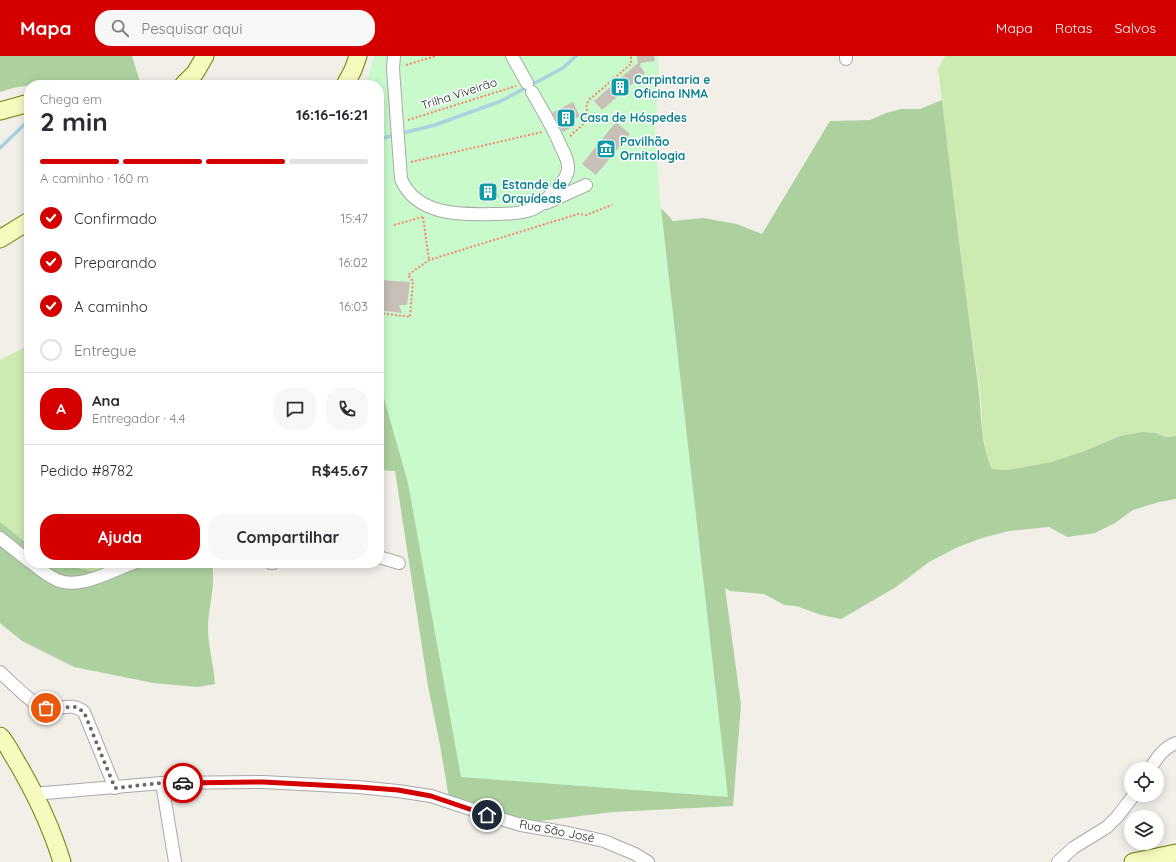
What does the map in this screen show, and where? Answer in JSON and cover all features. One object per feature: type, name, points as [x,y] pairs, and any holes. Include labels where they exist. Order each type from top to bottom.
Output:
[{"type":"street","points":[[188,80],[206,56]]},
{"type":"street","points":[[348,80],[358,56]]},
{"type":"street","points":[[394,56],[393,69],[402,179],[405,188],[421,202],[432,208],[450,213],[514,213],[538,207],[586,185]]},
{"type":"street","points":[[512,56],[554,130],[568,161],[568,170],[561,184],[538,207]]},
{"type":"street","points":[[0,111],[24,104]]},
{"type":"street","points":[[0,239],[24,223]]},
{"type":"street","points":[[0,538],[24,557]]},
{"type":"street","points":[[384,559],[399,564]]},
{"type":"street","points":[[40,568],[58,580],[68,582],[93,579],[121,568]]},
{"type":"street","points":[[0,672],[38,706],[52,709],[76,707],[84,712],[115,788]]},
{"type":"street","points":[[0,736],[21,770],[33,794],[57,844],[62,862]]},
{"type":"street","points":[[1154,762],[1158,755],[1176,743]]},
{"type":"street","name":"Rua São José","points":[[33,794],[162,783],[263,782],[398,790],[431,796],[522,825],[604,841],[635,854],[648,862]]},
{"type":"street","points":[[162,783],[175,862]]},
{"type":"street","points":[[1058,862],[1073,848],[1107,827],[1129,802]]},
{"type":"street","points":[[1133,862],[1176,853]]},
{"type":"path","points":[[393,69],[436,56]]},
{"type":"path","points":[[560,145],[584,123],[587,117],[586,103],[630,64],[631,56]]},
{"type":"path","name":"Trilha Viveirão","points":[[398,132],[529,86]]},
{"type":"path","points":[[400,164],[554,130]]},
{"type":"path","points":[[384,314],[410,317],[413,281],[408,275],[430,260],[578,214],[586,216],[612,205]]},
{"type":"path","points":[[394,225],[423,217],[430,260]]},
{"type":"green space","points":[[0,56],[132,56],[139,80],[24,80],[24,86],[0,92]]},
{"type":"green space","points":[[374,56],[658,56],[659,65],[655,136],[660,199],[728,797],[461,777],[408,483],[384,399],[384,80],[367,80]]},
{"type":"green space","points":[[945,56],[1176,56],[1176,436],[1165,437],[1156,433],[1142,432],[1120,436],[1087,450],[1052,462],[1007,470],[992,469],[987,457],[982,427],[981,399],[967,303],[938,69]]},
{"type":"green space","points":[[942,100],[963,273],[979,388],[983,435],[992,469],[1007,470],[1052,462],[1087,450],[1120,436],[1142,432],[1156,433],[1165,437],[1176,436],[1176,499],[1159,502],[1133,510],[1115,523],[1095,533],[1067,537],[1049,527],[1009,531],[982,538],[958,547],[929,562],[896,587],[841,619],[821,615],[796,606],[784,605],[764,594],[730,591],[725,588],[741,705],[733,806],[613,812],[532,822],[450,804],[428,686],[395,471],[384,470],[384,251],[655,204],[673,221],[703,218],[737,224],[762,234],[830,121],[870,120],[886,113],[901,109],[920,109]]},
{"type":"green space","points":[[24,348],[24,541],[0,522],[0,360]]},
{"type":"green space","points":[[0,522],[24,541],[24,568],[78,568],[100,573],[114,568],[212,568],[213,584],[208,628],[215,684],[198,687],[153,683],[74,667],[22,641],[0,623]]},
{"type":"green space","points":[[78,568],[114,568],[100,573]]},
{"type":"building","name":"Carpintaria e Oficina INMA","points":[[637,56],[654,56],[655,61],[641,63],[640,66],[645,73],[602,110],[594,101],[638,63]]},
{"type":"building","name":"Casa de Hóspedes","points":[[573,102],[580,116],[573,120],[576,125],[563,132],[552,113]]},
{"type":"building","name":"Pavilhão Ornitologia","points":[[616,122],[630,134],[596,175],[582,164]]},
{"type":"building","name":"Estande de Orquídeas","points":[[493,182],[499,197],[484,202],[478,187]]},
{"type":"building","points":[[384,280],[410,282],[407,305],[399,305],[402,313],[384,311]]},
{"type":"waterway","points":[[384,138],[435,125],[501,101],[563,68],[576,56]]},
{"type":"waterway","points":[[0,148],[24,125]]},
{"type":"way so far","points":[[46,708],[52,709],[71,706],[84,712],[115,788],[162,783],[183,783]]},
{"type":"place","name":"Carpintaria e Oficina INMA","points":[[620,87]]},
{"type":"place","name":"Casa de Hóspedes","points":[[566,118]]},
{"type":"place","name":"Pavilhão Ornitologia","points":[[606,149]]},
{"type":"place","name":"Estande de Orquídeas","points":[[488,192]]},
{"type":"route","points":[[183,783],[263,782],[398,790],[431,796],[487,815]]}]
